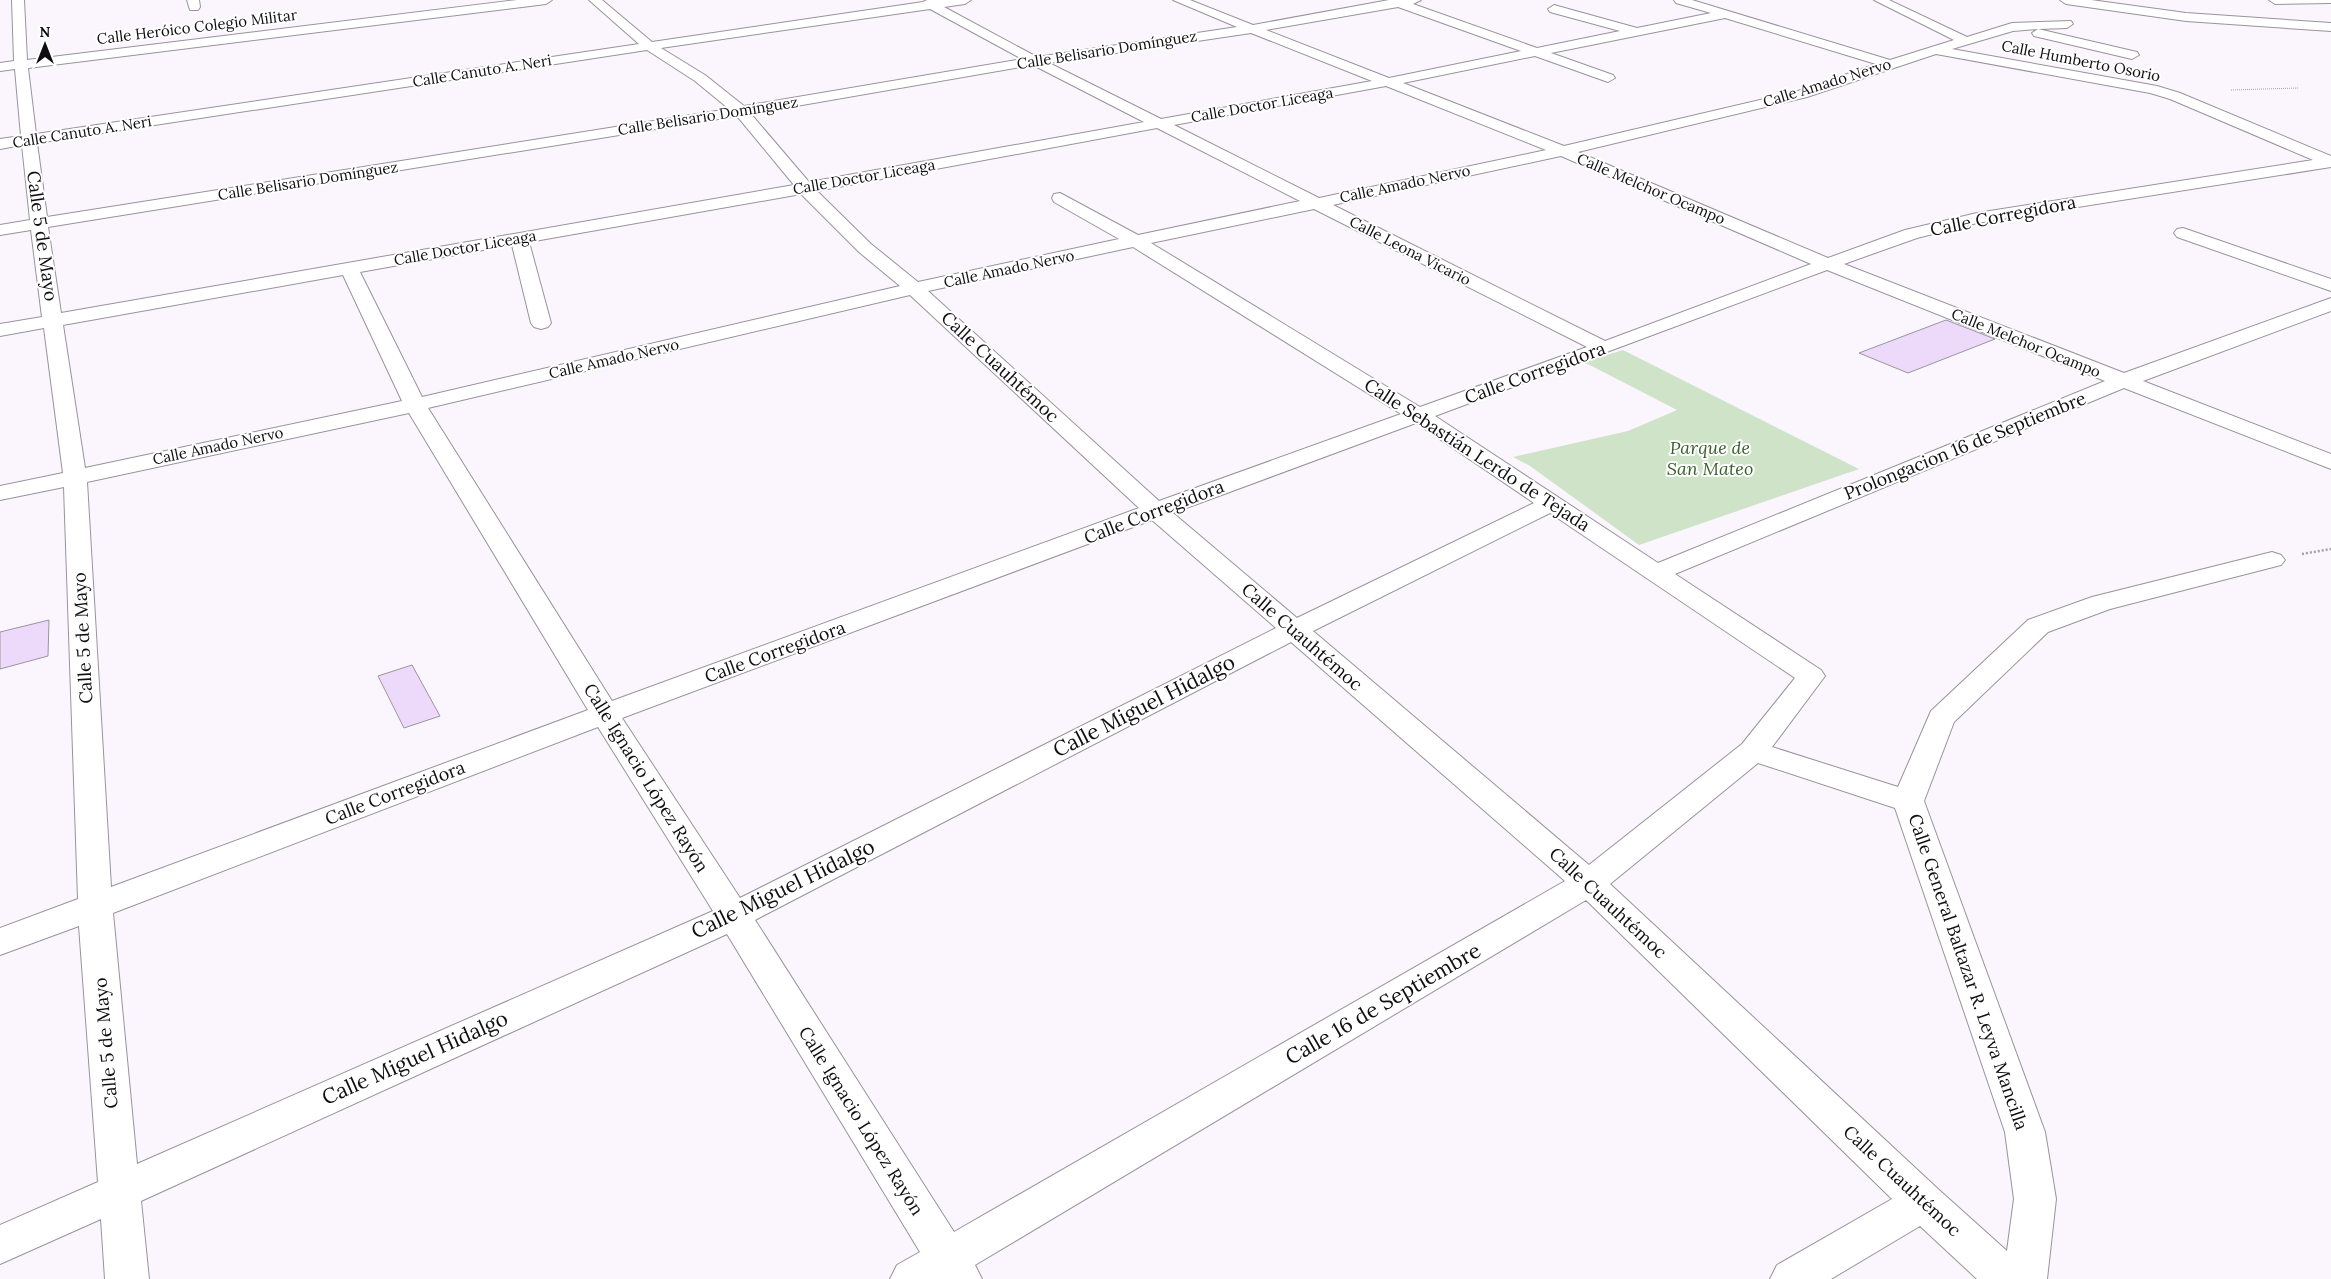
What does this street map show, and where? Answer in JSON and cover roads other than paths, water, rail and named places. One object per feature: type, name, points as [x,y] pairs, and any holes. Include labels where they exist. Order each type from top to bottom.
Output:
[{"type":"street","name":"Calle 5 de Mayo","points":[[18,0],[10,66],[30,140],[39,224],[75,476],[95,906],[127,1279]]},
{"type":"street","name":"Calle Heróico Colegio Militar","points":[[10,66],[546,0]]},
{"type":"street","name":"Calle Cuauhtémoc","points":[[596,0],[649,46],[700,78],[741,111],[805,188],[865,248],[914,288],[1156,511],[1589,883],[1923,1202],[2007,1279]]},
{"type":"street","name":"Calle Canuto A. Neri","points":[[0,144],[928,2],[965,0]]},
{"type":"street","name":"Calle Melchor Ocampo","points":[[1178,0],[1563,151],[1827,264],[2331,462]]},
{"type":"street","name":"Calle Belisario Domínguez","points":[[0,230],[741,111],[1035,60],[1250,29],[1394,1],[1415,0]]},
{"type":"street","points":[[1680,0],[1889,72]]},
{"type":"street","points":[[1880,0],[1966,41]]},
{"type":"street","points":[[2066,0],[2186,17],[2331,27]]},
{"type":"street","points":[[2275,0],[2328,0]]},
{"type":"street","points":[[1394,1],[1534,53],[1608,78]]},
{"type":"street","name":"Calle Leona Vicario","points":[[928,2],[1035,60],[1160,124],[1604,348]]},
{"type":"street","points":[[1554,9],[1638,32]]},
{"type":"street","name":"Calle Doctor Liceaga","points":[[0,330],[1160,124],[1388,82],[1725,14]]},
{"type":"street","points":[[1995,20],[2012,27],[2134,61],[2127,38]]},
{"type":"street","points":[[2012,27],[2067,24]]},
{"type":"street","name":"Calle Amado Nervo","points":[[0,493],[415,405],[914,288],[1563,151],[1802,94],[1860,74],[1889,72],[1933,50],[2012,27]]},
{"type":"street","name":"Calle Humberto Osorio","points":[[1933,50],[2152,89],[2174,96],[2331,162]]},
{"type":"street","name":"Calle Corregidora","points":[[0,942],[604,714],[1911,234],[1977,218],[2331,162]]},
{"type":"street","name":"Calle Sebastián Lerdo de Tejada","points":[[1060,198],[1137,242],[1418,415],[1811,676]]},
{"type":"street","points":[[2183,233],[2331,285]]},
{"type":"street","points":[[518,238],[541,324]]},
{"type":"street","name":"Calle Ignacio López Rayón","points":[[349,268],[415,405],[604,714],[734,916],[940,1272]]},
{"type":"street","name":"Prolongacion 16 de Septiembre","points":[[1657,572],[2123,381],[2331,304]]},
{"type":"street","name":"Calle Miguel Hidalgo","points":[[0,1245],[734,916],[1294,630],[1552,503]]},
{"type":"street","name":"Calle General Baltazar R. Leyva Mancilla","points":[[2025,1279],[2035,1199],[2025,1132],[1908,801],[1941,718],[2038,626],[2100,603],[2272,560]]},
{"type":"street","name":"Calle 16 de Septiembre","points":[[940,1272],[1589,883],[1753,752],[1811,676]]},
{"type":"street","points":[[1753,752],[1908,801]]},
{"type":"street","points":[[1792,1279],[1923,1202]]},
{"type":"park label","name":"Parque de San Mateo","points":[[1710,458]]}]
